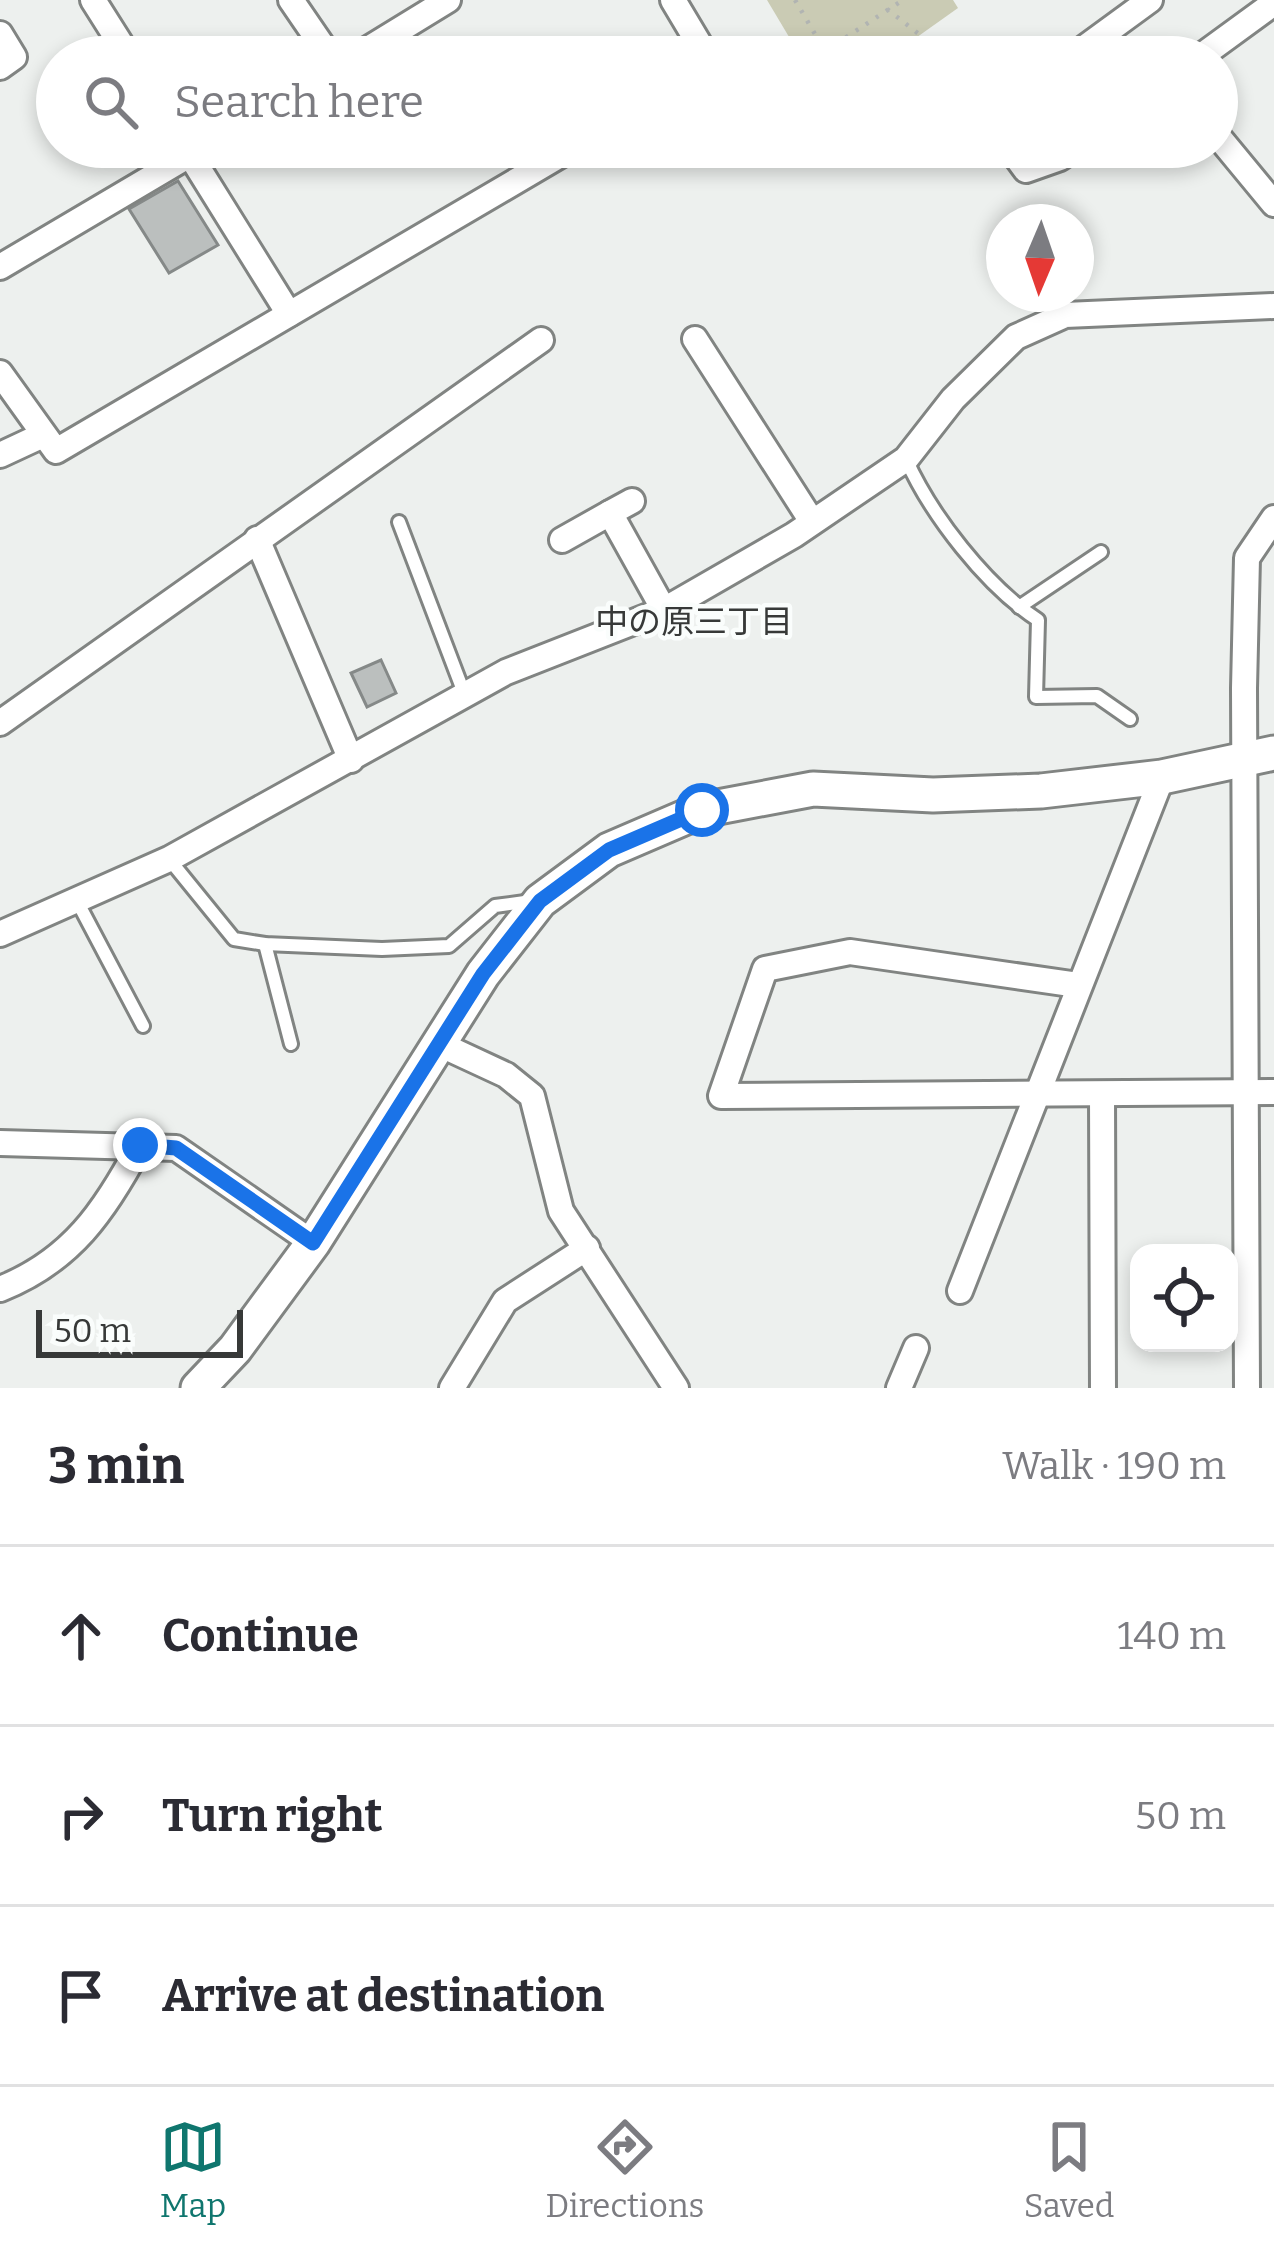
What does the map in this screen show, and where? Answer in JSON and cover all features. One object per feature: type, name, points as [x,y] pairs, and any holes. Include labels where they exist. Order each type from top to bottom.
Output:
[{"type":"street","points":[[93,0],[116,36]]},
{"type":"street","points":[[291,0],[316,36]]},
{"type":"street","points":[[389,36],[448,0]]},
{"type":"street","points":[[673,0],[694,36]]},
{"type":"street","points":[[1101,36],[1150,0]]},
{"type":"street","points":[[1229,36],[1274,3]]},
{"type":"street","points":[[0,34],[14,57],[0,67]]},
{"type":"street","points":[[1238,160],[1273,201]]},
{"type":"street","points":[[0,267],[162,168]]},
{"type":"street","points":[[203,168],[289,314]]},
{"type":"street","points":[[0,373],[56,451],[538,168]]},
{"type":"street","points":[[0,934],[169,859],[464,693],[664,610],[794,535],[906,459],[953,398],[1016,337],[1064,315],[1274,306]]},
{"type":"street","points":[[694,339],[811,520]]},
{"type":"street","points":[[0,723],[541,340]]},
{"type":"street","points":[[0,455],[43,434]]},
{"type":"street","points":[[562,540],[621,507],[664,610]]},
{"type":"street","points":[[1247,1388],[1247,1093],[1260,756],[1247,558],[1274,518]]},
{"type":"street","points":[[257,539],[351,760]]},
{"type":"street","points":[[1247,558],[1274,555]]},
{"type":"street","points":[[198,1388],[235,1349],[313,1243],[483,974],[540,901],[609,850],[702,810],[813,789],[933,795],[1041,791],[1162,777],[1260,756]]},
{"type":"street","points":[[960,1291],[1162,777]]},
{"type":"street","points":[[1078,985],[850,952],[765,969],[721,1096],[1274,1093]]},
{"type":"street","points":[[437,1043],[506,1076],[532,1096],[562,1211],[676,1388]]},
{"type":"street","points":[[1102,1095],[1103,1388]]},
{"type":"street","points":[[0,1142],[176,1148],[313,1243]]},
{"type":"street","points":[[0,1289],[44,1270],[83,1233],[114,1193],[140,1145]]},
{"type":"street","points":[[452,1388],[505,1301],[587,1249]]},
{"type":"street","points":[[899,1388],[916,1348]]},
{"type":"lane","points":[[906,459],[933,514],[1019,608],[1038,620],[1036,697],[1097,696],[1130,719]]},
{"type":"lane","points":[[399,522],[464,693]]},
{"type":"lane","points":[[1019,608],[1101,552]]},
{"type":"lane","points":[[169,859],[234,939],[265,944],[382,949],[449,946],[495,906],[540,901]]},
{"type":"lane","points":[[77,902],[143,1026]]},
{"type":"lane","points":[[265,944],[291,1044]]},
{"type":"path","points":[[795,0],[817,36]]},
{"type":"path","points":[[846,36],[903,0]]},
{"type":"path","points":[[887,9],[921,36]]},
{"type":"green space","points":[[767,0],[953,0],[958,8],[919,36],[788,36]]},
{"type":"building","points":[[178,181],[218,245],[169,273],[129,209]]},
{"type":"building","points":[[381,660],[396,693],[367,707],[351,673]]},
{"type":"district","name":"中の原三丁目","points":[[694,622]]},
{"type":"route","points":[[140,1145],[176,1148],[313,1243],[437,1043],[540,901],[609,850],[702,810]]}]
